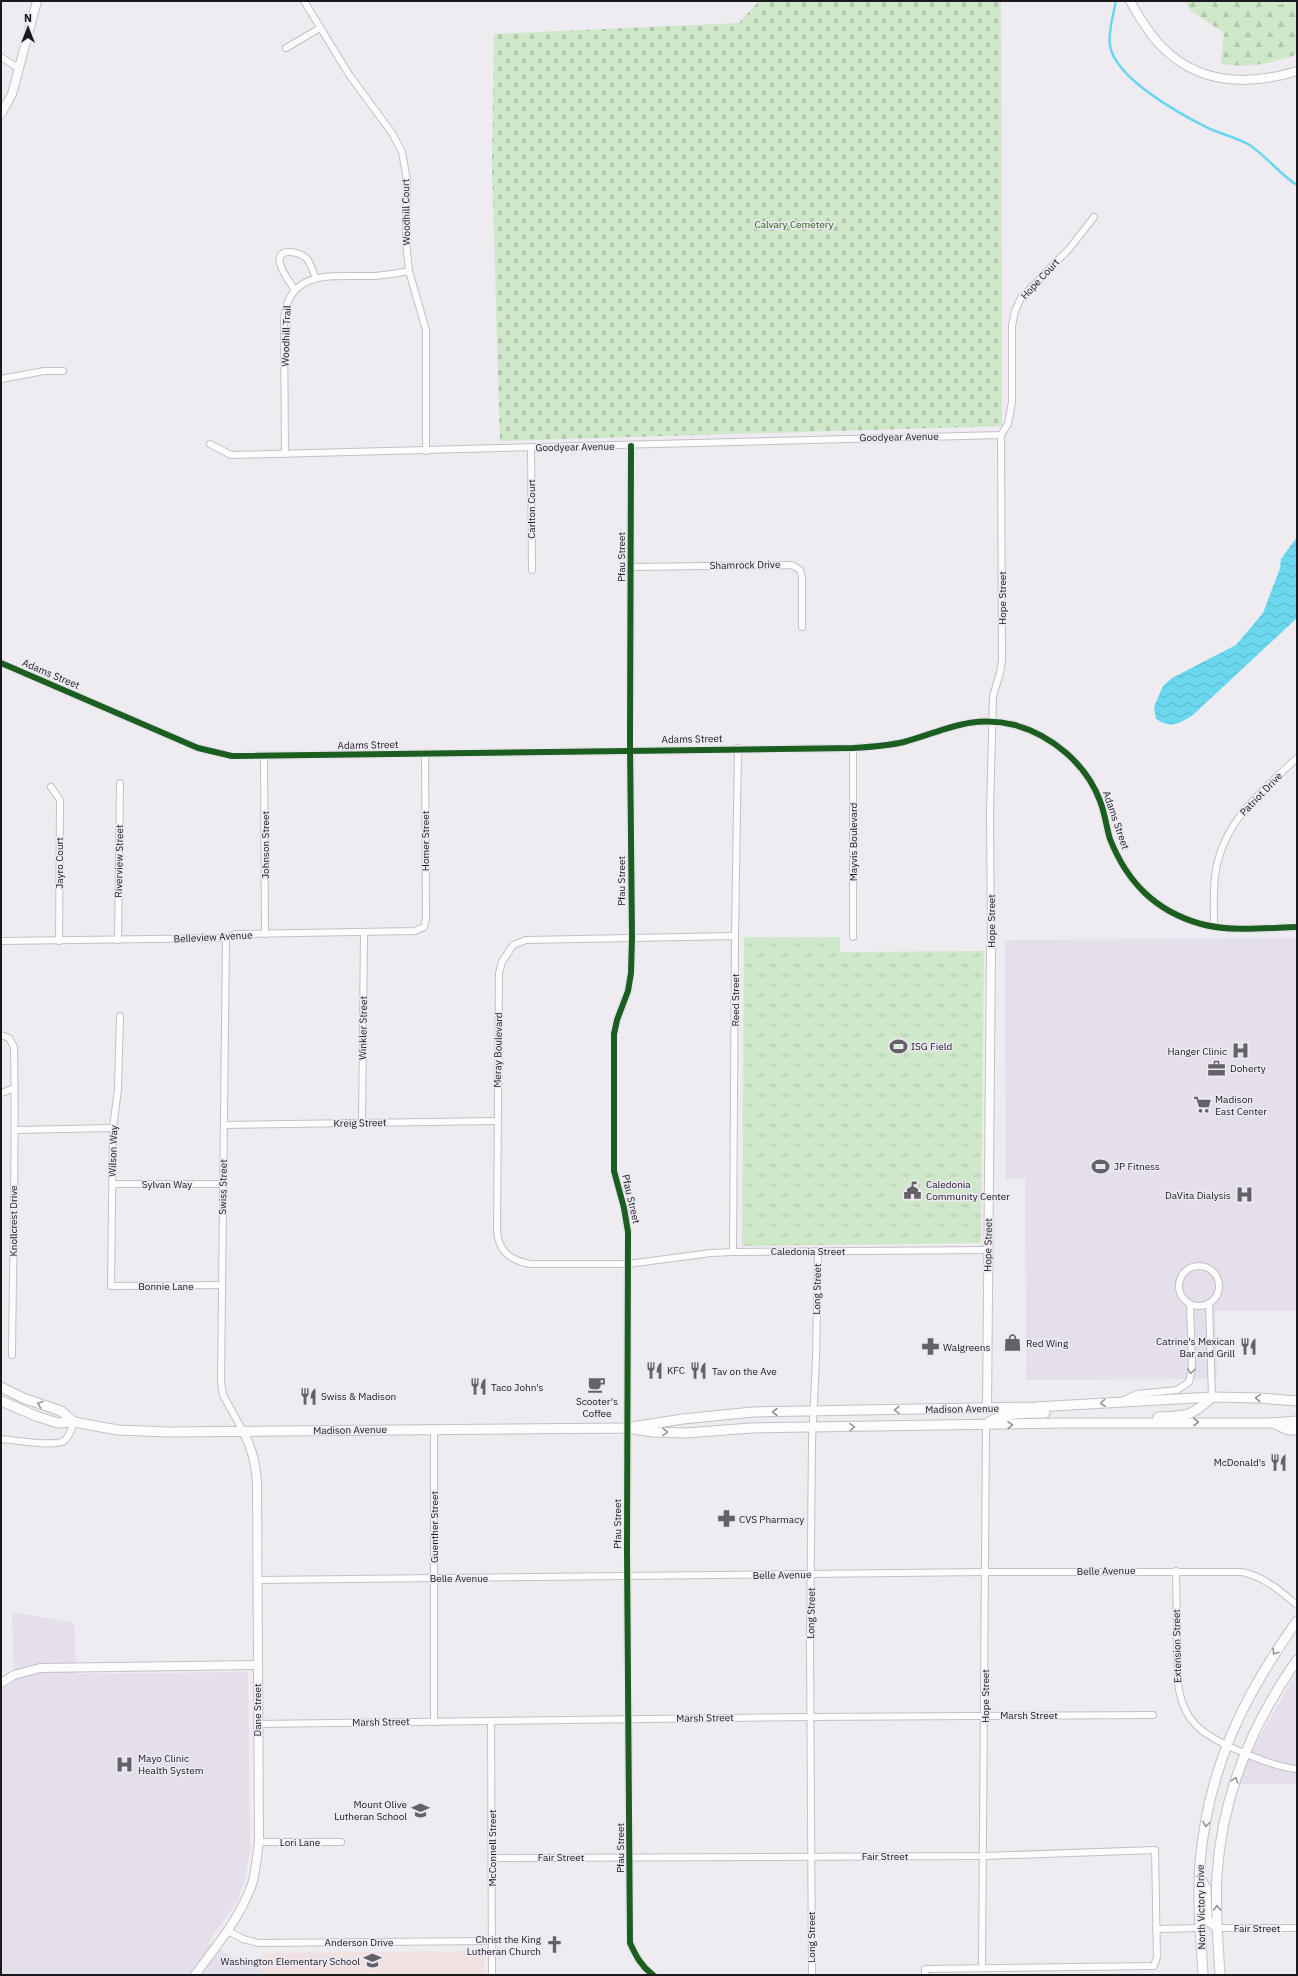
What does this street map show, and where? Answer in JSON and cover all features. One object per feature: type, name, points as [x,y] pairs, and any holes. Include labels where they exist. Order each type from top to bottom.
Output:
[{"type":"main road","name":"Madison Avenue","points":[[1,1387],[34,1402],[61,1411],[74,1422]]},
{"type":"main road","name":"Madison Avenue","points":[[627,1428],[652,1422],[725,1414],[1079,1405],[1121,1401],[1212,1397],[1259,1398],[1297,1401]]},
{"type":"main road","points":[[1065,1423],[1184,1416],[1199,1410],[1212,1397]]},
{"type":"main road","name":"Madison Avenue","points":[[1,1401],[30,1414],[58,1423],[74,1422],[118,1430],[141,1431],[627,1428],[653,1432],[686,1433],[714,1429],[1065,1423],[1272,1423],[1297,1421]]},
{"type":"main road","points":[[986,1425],[990,1421],[1001,1416],[1050,1412],[1079,1405]]},
{"type":"main road","points":[[1272,1423],[1288,1430],[1297,1430]]},
{"type":"main road","name":"North Victory Drive","points":[[1203,1975],[1200,1928],[1200,1877],[1202,1844],[1209,1804],[1226,1744],[1255,1684],[1297,1620]]},
{"type":"main road","name":"North Victory Drive","points":[[1220,1975],[1217,1876],[1222,1834],[1232,1788],[1245,1753],[1269,1703],[1297,1660]]},
{"type":"main road","points":[[1200,1877],[1206,1888],[1207,1920],[1218,1928]]},
{"type":"street","points":[[1,114],[12,94],[37,1]]},
{"type":"street","name":"Woodhill Court","points":[[304,1],[350,76],[392,132],[402,152],[407,180],[406,241],[409,271],[426,330],[426,450]]},
{"type":"street","points":[[1130,1],[1147,29],[1160,46],[1188,68],[1202,73],[1238,80],[1269,79],[1297,71]]},
{"type":"street","points":[[286,48],[320,28]]},
{"type":"street","points":[[1,57],[18,68]]},
{"type":"street","name":"Hope Court","points":[[1001,435],[1008,424],[1012,402],[1012,326],[1015,311],[1021,298],[1069,249],[1094,217]]},
{"type":"street","points":[[316,278],[310,264],[301,254],[295,251],[283,254],[280,257],[280,263],[295,290],[302,284],[316,278],[376,276],[409,271]]},
{"type":"street","name":"Woodhill Trail","points":[[285,454],[285,311],[287,300],[295,290]]},
{"type":"street","points":[[1,379],[44,371],[63,371]]},
{"type":"street","name":"Goodyear Avenue","points":[[210,444],[231,455],[630,446],[754,441],[1001,435]]},
{"type":"street","name":"Hope Street","points":[[987,1408],[991,947],[990,812],[993,696],[1000,673],[1002,660],[1001,435]]},
{"type":"street","name":"Pfau Street","points":[[630,446],[630,750],[632,937],[631,973],[628,991],[617,1020],[614,1034],[614,1171],[624,1208],[628,1232],[627,1577],[630,1943],[644,1969],[653,1975]]},
{"type":"street","name":"Carlton Court","points":[[531,448],[532,570]]},
{"type":"street","name":"Shamrock Drive","points":[[631,567],[792,565],[800,570],[802,578],[802,626]]},
{"type":"street","name":"Adams Street","points":[[1,663],[198,748],[232,756],[738,748],[853,748],[896,743],[967,722],[993,721],[1016,725],[1041,735],[1064,750],[1079,765],[1091,782],[1100,801],[1110,838],[1120,862],[1134,883],[1150,900],[1179,916],[1214,926],[1297,927]]},
{"type":"street","name":"Reed Street","points":[[733,1252],[738,748]]},
{"type":"street","name":"Mayvis Boulevard","points":[[853,748],[853,937]]},
{"type":"street","name":"Homer Street","points":[[424,927],[426,918],[425,754]]},
{"type":"street","name":"Johnson Street","points":[[264,756],[265,934]]},
{"type":"street","name":"Patriot Drive","points":[[1214,926],[1215,877],[1220,851],[1230,829],[1243,810],[1297,758]]},
{"type":"street","name":"Riverview Street","points":[[118,940],[120,782]]},
{"type":"street","name":"Jayro Court","points":[[51,787],[60,800],[59,941]]},
{"type":"street","name":"Belleview Avenue","points":[[1,941],[226,938],[236,934],[415,932],[424,927]]},
{"type":"street","name":"Winkler Street","points":[[362,1123],[364,933]]},
{"type":"street","name":"Meray Boulevard","points":[[628,1264],[530,1264],[516,1261],[506,1254],[498,1242],[496,1231],[499,974],[502,962],[513,945],[526,940],[735,936]]},
{"type":"street","name":"Swiss Street","points":[[226,938],[222,1184],[221,1382],[223,1395],[243,1431]]},
{"type":"street","name":"Wilson Way","points":[[110,1286],[113,1128],[118,1089],[120,1016]]},
{"type":"street","name":"Knollcrest Drive","points":[[1,1035],[9,1038],[14,1047],[16,1130],[13,1173],[12,1355]]},
{"type":"street","points":[[1,1093],[15,1088]]},
{"type":"street","name":"Kreig Street","points":[[224,1125],[497,1121]]},
{"type":"street","points":[[16,1130],[113,1128]]},
{"type":"street","name":"Sylvan Way","points":[[112,1184],[222,1184]]},
{"type":"street","name":"Caledonia Street","points":[[628,1264],[711,1253],[733,1252],[988,1250]]},
{"type":"street","name":"Long Street","points":[[812,1975],[810,1717],[811,1575],[818,1252]]},
{"type":"street","points":[[1198,1267],[1210,1270],[1218,1280],[1218,1291],[1216,1296],[1209,1304],[1199,1306],[1185,1301],[1180,1292],[1180,1280],[1187,1271],[1198,1267]]},
{"type":"street","name":"Bonnie Lane","points":[[110,1286],[222,1285]]},
{"type":"street","points":[[1121,1401],[1137,1394],[1165,1393],[1177,1390],[1189,1382],[1192,1369],[1190,1304]]},
{"type":"street","points":[[1209,1304],[1212,1397]]},
{"type":"street","points":[[1,1439],[48,1443],[62,1442],[69,1435],[74,1422]]},
{"type":"street","name":"Hope Street","points":[[982,1967],[986,1425]]},
{"type":"street","name":"Guenther Street","points":[[434,1429],[434,1722]]},
{"type":"street","name":"Dane Street","points":[[195,1975],[228,1930],[249,1892],[253,1880],[259,1842],[256,1465],[251,1446],[243,1431]]},
{"type":"street","name":"Extension Street","points":[[1176,1571],[1177,1672],[1185,1710],[1195,1725],[1203,1732],[1245,1753],[1276,1765],[1297,1769]]},
{"type":"street","name":"Belle Avenue","points":[[258,1580],[984,1572],[1242,1572],[1256,1575],[1268,1582],[1297,1605]]},
{"type":"street","points":[[1,1682],[14,1675],[40,1668],[257,1665]]},
{"type":"street","name":"Marsh Street","points":[[257,1724],[985,1715],[1153,1715]]},
{"type":"street","name":"McConnell Street","points":[[491,1721],[492,1975]]},
{"type":"street","name":"Lori Lane","points":[[259,1842],[341,1842]]},
{"type":"street","name":"Fair Street","points":[[492,1858],[984,1856],[1155,1850],[1156,1929]]},
{"type":"street","points":[[925,1975],[925,1969],[982,1967],[1154,1966],[1157,1957],[1156,1929],[1200,1928]]},
{"type":"street","name":"Fair Street","points":[[1218,1928],[1297,1928]]},
{"type":"street","name":"Anderson Drive","points":[[228,1930],[243,1939],[258,1943],[492,1941]]},
{"type":"shaded area","points":[[1297,938],[1297,1311],[1215,1311],[1217,1379],[1026,1380],[1025,1179],[1006,1179],[1005,940]]},
{"type":"shaded area","name":"Mayo Clinic Health System","points":[[12,1612],[74,1623],[76,1674],[248,1672],[250,1846],[246,1874],[238,1900],[208,1943],[235,1958],[263,1969],[263,1975],[1,1975],[1,1683],[14,1675]]},
{"type":"shaded area","points":[[1297,1672],[1297,1784],[1239,1784],[1251,1752]]},
{"type":"shaded area","name":"Washington Elementary School","points":[[484,1951],[484,1975],[263,1975],[263,1953]]},
{"type":"green space","name":"Calvary Cemetery","points":[[759,1],[1001,1],[1002,426],[500,441],[492,168],[494,34],[739,23]]},
{"type":"green space","points":[[1185,1],[1265,1],[1278,5],[1297,1],[1297,54],[1269,63],[1240,66],[1221,64],[1224,33],[1190,10]]},
{"type":"green space","points":[[1265,1],[1294,1],[1278,5]]},
{"type":"green space","name":"ISG Field","points":[[744,937],[840,937],[840,952],[984,951],[981,1243],[742,1246]]},
{"type":"water","points":[[1297,537],[1297,618],[1193,715],[1179,723],[1171,725],[1156,719],[1154,707],[1163,686],[1172,678],[1236,645],[1263,613],[1280,568],[1281,559]]},
{"type":"waterway","points":[[1116,1],[1110,29],[1110,46],[1115,58],[1124,71],[1136,83],[1166,105],[1208,128],[1238,139],[1255,148],[1284,176],[1297,185]]},
{"type":"cycle path","points":[[631,446],[630,742],[632,937],[631,973],[628,991],[617,1020],[614,1034],[614,1171],[624,1208],[628,1232],[627,1552],[630,1943],[639,1960],[653,1975]]},
{"type":"cycle path","points":[[1,663],[198,748],[232,756],[853,748],[904,742],[958,725],[985,721],[1015,725],[1042,736],[1055,744],[1066,753],[1086,775],[1100,801],[1110,839],[1125,869],[1134,881],[1156,903],[1185,918],[1201,924],[1212,926],[1236,929],[1297,927]]},
{"type":"place","name":"ISG Field","points":[[898,1046]]},
{"type":"place","name":"Hanger Clinic","points":[[1240,1051]]},
{"type":"place","name":"Doherty","points":[[1217,1068]]},
{"type":"place","name":"Madison East Center","points":[[1202,1105]]},
{"type":"place","name":"JP Fitness","points":[[1101,1166]]},
{"type":"place","name":"Caledonia Community Center","points":[[913,1190]]},
{"type":"place","name":"DaVita Dialysis","points":[[1244,1195]]},
{"type":"place","name":"Red Wing","points":[[1013,1343]]},
{"type":"place","name":"Walgreens","points":[[930,1347]]},
{"type":"place","name":"Catrine's Mexican Bar and Grill","points":[[1248,1347]]},
{"type":"place","name":"KFC","points":[[654,1370]]},
{"type":"place","name":"Tav on the Ave","points":[[699,1371]]},
{"type":"place","name":"Scooter's Coffee","points":[[597,1384]]},
{"type":"place","name":"Taco John's","points":[[478,1387]]},
{"type":"place","name":"Swiss & Madison","points":[[308,1396]]},
{"type":"place","name":"McDonald's","points":[[1279,1462]]},
{"type":"place","name":"CVS Pharmacy","points":[[726,1519]]},
{"type":"place","name":"Mayo Clinic Health System","points":[[125,1764]]},
{"type":"place","name":"Mount Olive Lutheran School","points":[[420,1810]]},
{"type":"place","name":"Christ the King Lutheran Church","points":[[554,1945]]},
{"type":"place","name":"Washington Elementary School","points":[[373,1961]]}]
